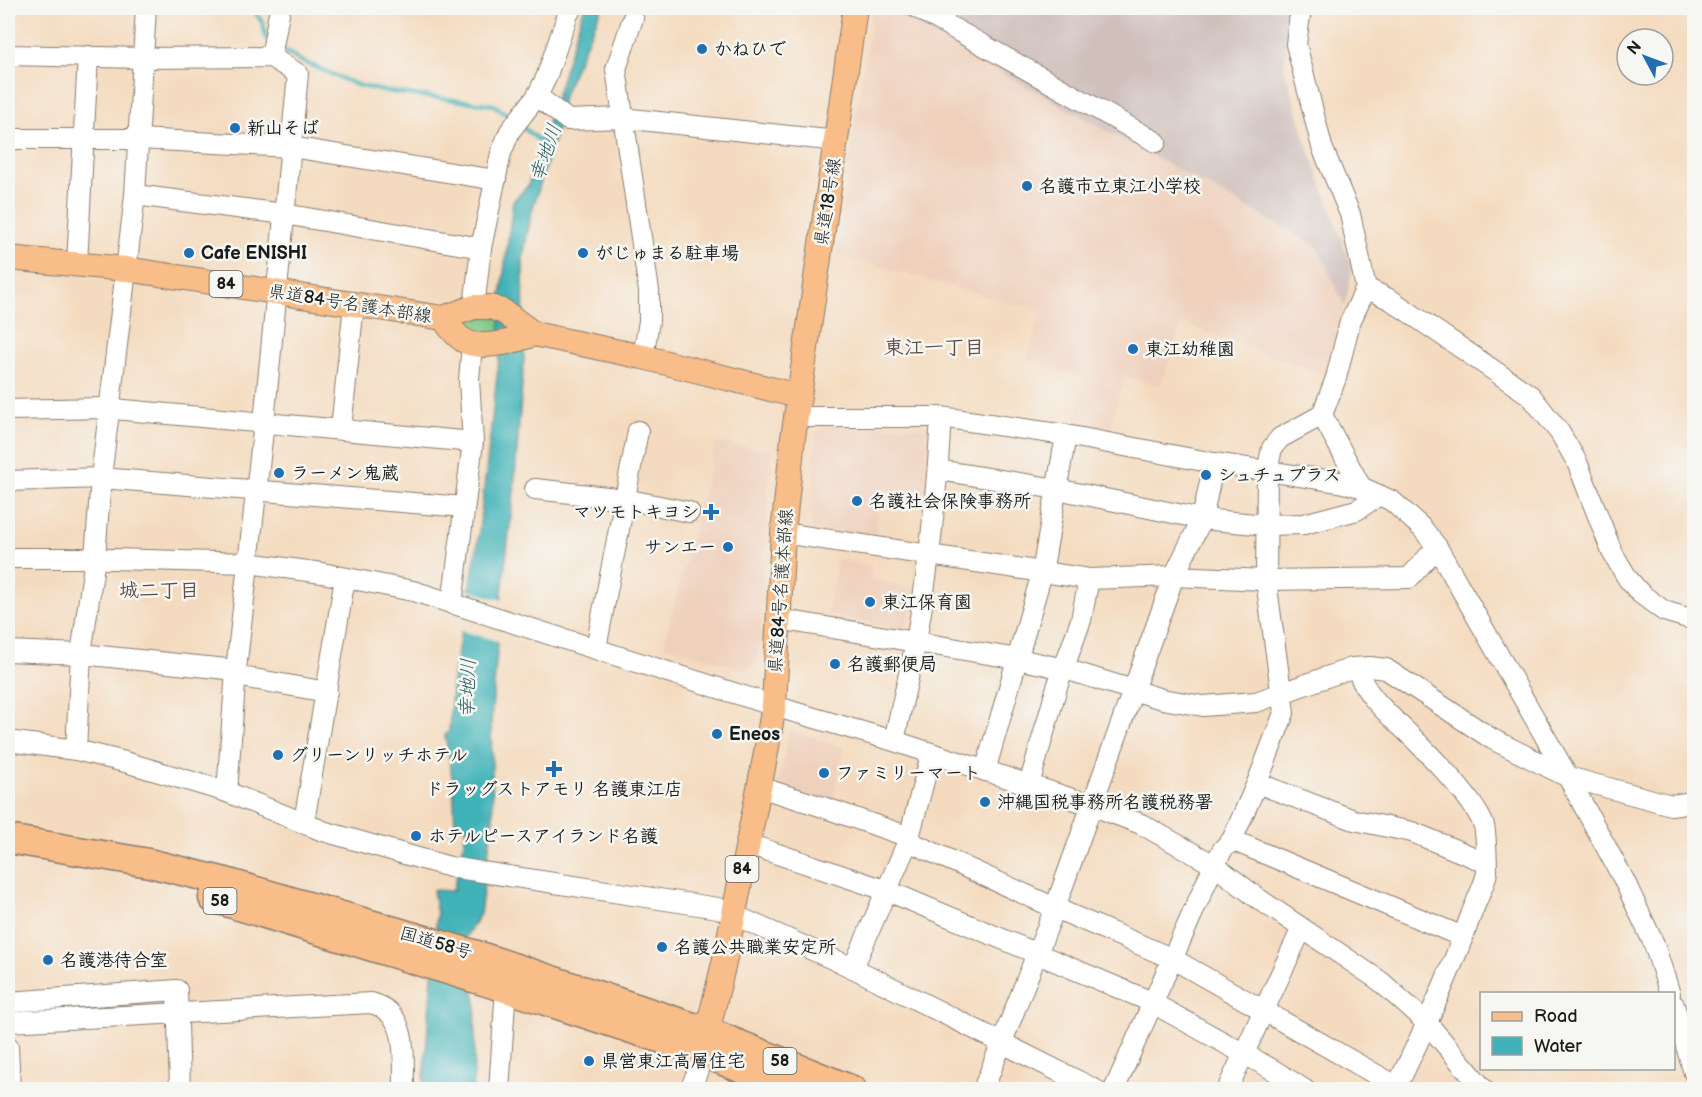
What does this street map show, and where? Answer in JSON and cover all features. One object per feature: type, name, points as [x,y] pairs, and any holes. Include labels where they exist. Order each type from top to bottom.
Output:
[{"type":"highway","name":"国道58号","points":[[8,839],[70,848],[222,881],[428,953]]},
{"type":"highway","name":"国道58号","points":[[8,858],[63,865],[142,880],[428,953],[852,1089]]},
{"type":"highway","name":"国道58号","points":[[479,968],[506,988],[705,1042],[792,1089]]},
{"type":"main road","name":"県道18号線","points":[[797,406],[855,8]]},
{"type":"main road","name":"県道84号名護本部線","points":[[8,258],[126,269],[443,318],[474,307]]},
{"type":"main road","points":[[474,307],[491,306],[534,334],[643,357],[797,406]]},
{"type":"main road","name":"県道84号名護本部線","points":[[443,318],[454,332],[472,344]]},
{"type":"main road","points":[[472,344],[509,342],[534,334]]},
{"type":"main road","name":"県道84号名護本部線","points":[[705,1042],[733,915],[774,705],[783,533],[797,406]]},
{"type":"street","points":[[76,750],[81,654],[95,558],[101,478],[135,195],[146,8]]},
{"type":"street","points":[[271,57],[280,8]]},
{"type":"street","points":[[474,307],[481,248],[501,153],[510,131],[541,100],[546,78],[572,8]]},
{"type":"street","points":[[917,8],[1156,142]]},
{"type":"street","points":[[1114,1089],[1214,866],[1223,849],[1232,840],[1284,713],[1266,580],[1267,472],[1272,448],[1280,438],[1322,415],[1336,378],[1350,322],[1366,288],[1350,214],[1322,147],[1296,44],[1301,8]]},
{"type":"street","points":[[633,18],[616,69],[649,291],[649,321],[643,357]]},
{"type":"street","points":[[8,55],[143,58],[271,57],[298,74],[264,422],[236,673],[227,792]]},
{"type":"street","points":[[77,264],[88,56]]},
{"type":"street","points":[[541,100],[568,120],[622,118],[837,141]]},
{"type":"street","points":[[8,139],[139,140],[291,147],[495,180]]},
{"type":"street","points":[[135,195],[284,214],[481,248]]},
{"type":"street","points":[[1366,288],[1391,300],[1531,396],[1556,426],[1577,462],[1612,552],[1628,579],[1641,594],[1664,611],[1695,620]]},
{"type":"street","points":[[341,429],[354,304]]},
{"type":"street","points":[[455,605],[464,507],[473,442],[469,380],[472,344]]},
{"type":"street","points":[[797,406],[941,417],[1066,435],[1214,463],[1339,482],[1370,491],[1392,501],[1408,513],[1437,547],[1568,777],[1641,911],[1670,992]]},
{"type":"street","points":[[8,410],[110,409],[473,442]]},
{"type":"street","points":[[1322,415],[1370,491]]},
{"type":"street","points":[[894,741],[916,642],[929,555],[941,417]]},
{"type":"street","points":[[596,648],[638,432]]},
{"type":"street","points":[[985,771],[1042,573],[1066,435]]},
{"type":"street","points":[[983,1089],[1055,908],[1174,576],[1202,519],[1214,463]]},
{"type":"street","points":[[938,470],[1057,489],[1202,519],[1266,525],[1304,524],[1357,510],[1370,491]]},
{"type":"street","points":[[8,481],[101,478],[464,507]]},
{"type":"street","points":[[535,489],[625,499],[689,512]]},
{"type":"street","points":[[783,533],[1089,579],[1174,576],[1266,580],[1409,578],[1437,547]]},
{"type":"street","points":[[8,558],[95,558],[248,563],[412,591],[894,741],[1091,806],[1141,824],[1214,866],[1380,981],[1427,1023],[1484,1089]]},
{"type":"street","points":[[304,822],[345,578]]},
{"type":"street","points":[[1029,785],[1081,620],[1089,579]]},
{"type":"street","points":[[778,619],[1018,659],[1065,669],[1162,699],[1203,706],[1256,702],[1358,668],[1386,669],[1492,739],[1568,777],[1671,805],[1695,802]]},
{"type":"street","points":[[8,651],[81,654],[236,673],[327,693]]},
{"type":"street","points":[[759,787],[820,806],[909,839],[1055,908],[1173,959],[1395,1088],[1427,1023],[1487,872],[1484,826],[1450,776],[1359,679],[1358,668]]},
{"type":"street","points":[[8,741],[76,750],[125,762],[227,792],[322,831],[450,867],[718,908],[853,968],[1096,1089]]},
{"type":"street","points":[[853,968],[909,839],[931,754]]},
{"type":"street","points":[[1257,783],[1354,820],[1412,832],[1485,862]]},
{"type":"street","points":[[1232,840],[1463,937]]},
{"type":"street","points":[[747,844],[888,891],[1152,1003],[1305,1089]]},
{"type":"street","points":[[1227,1089],[1302,928]]},
{"type":"street","points":[[499,1089],[506,988]]},
{"type":"street","points":[[8,1002],[177,990],[180,1089]]},
{"type":"street","points":[[8,1022],[371,1003],[383,1006],[392,1013],[402,1035],[404,1089]]},
{"type":"street","points":[[1675,1008],[1695,1073]]},
{"type":"street","points":[[690,1089],[698,1070],[705,1042]]},
{"type":"street","points":[[8,1046],[10,1089]]},
{"type":"shaded area","name":"名護市立東江小学校","points":[[872,8],[883,8],[1317,246],[1345,307],[1331,377],[1181,323],[1161,386],[1124,376],[1110,431],[1074,425],[1084,377],[1027,361],[1041,312],[836,254]]},
{"type":"shaded area","points":[[883,8],[1291,8],[1284,67],[1306,141],[1352,268],[1345,307],[1317,246]]},
{"type":"shaded area","points":[[827,425],[935,427],[928,492],[881,488],[875,542],[811,533],[816,433]]},
{"type":"shaded area","name":"サンエー","points":[[716,443],[771,450],[759,657],[746,670],[664,645]]},
{"type":"shaded area","name":"東江保育園","points":[[837,559],[871,565],[870,579],[914,589],[906,630],[827,615]]},
{"type":"shaded area","points":[[790,731],[845,748],[832,803],[776,789]]},
{"type":"green space","points":[[462,317],[503,317],[504,338],[459,330]]},
{"type":"water","name":"幸地川","points":[[584,8],[602,8],[563,95],[558,126],[531,214],[523,258],[524,357],[514,490],[491,721],[493,819],[480,914],[464,939],[476,1003],[473,1089],[423,1090],[437,914],[433,890],[453,891],[467,827],[455,826],[453,782],[445,735],[449,732],[453,676],[477,549],[499,359],[501,297],[513,201],[528,186]]},
{"type":"pier","points":[[467,590],[505,601],[501,642],[458,630]]},
{"type":"waterway","points":[[253,8],[263,24],[266,38]]},
{"type":"waterway","points":[[277,46],[299,60],[357,85],[383,91],[494,105],[512,119]]},
{"type":"waterway","name":"幸地川","points":[[521,126],[545,145]]},
{"type":"place","name":"かねひで","points":[[702,49]]},
{"type":"place","name":"新山そば","points":[[235,128]]},
{"type":"place","name":"名護市立東江小学校","points":[[1027,186]]},
{"type":"place","name":"Cafe ENISHI","points":[[189,253]]},
{"type":"place","name":"がじゅまる駐車場","points":[[583,253]]},
{"type":"place","name":"東江幼稚園","points":[[1133,349]]},
{"type":"place","name":"ラーメン鬼蔵","points":[[279,473]]},
{"type":"place","name":"シュチュプラス","points":[[1206,475]]},
{"type":"place","name":"名護社会保険事務所","points":[[857,501]]},
{"type":"place","name":"マツモトキヨシ","points":[[711,512]]},
{"type":"place","name":"サンエー","points":[[728,547]]},
{"type":"place","name":"東江保育園","points":[[870,602]]},
{"type":"place","name":"名護郵便局","points":[[835,664]]},
{"type":"place","name":"Eneos","points":[[717,734]]},
{"type":"place","name":"グリーンリッチホテル","points":[[278,755]]},
{"type":"place","name":"ドラッグストアモリ 名護東江店","points":[[554,769]]},
{"type":"place","name":"ファミリーマート","points":[[824,773]]},
{"type":"place","name":"沖縄国税事務所名護税務署","points":[[985,802]]},
{"type":"place","name":"ホテルピースアイランド名護","points":[[416,836]]},
{"type":"place","name":"名護公共職業安定所","points":[[662,947]]},
{"type":"place","name":"名護港待合室","points":[[48,960]]},
{"type":"place","name":"県営東江高層住宅","points":[[589,1061]]},
{"type":"district","name":"東江一丁目","points":[[934,348]]},
{"type":"district","name":"城二丁目","points":[[159,591]]}]
